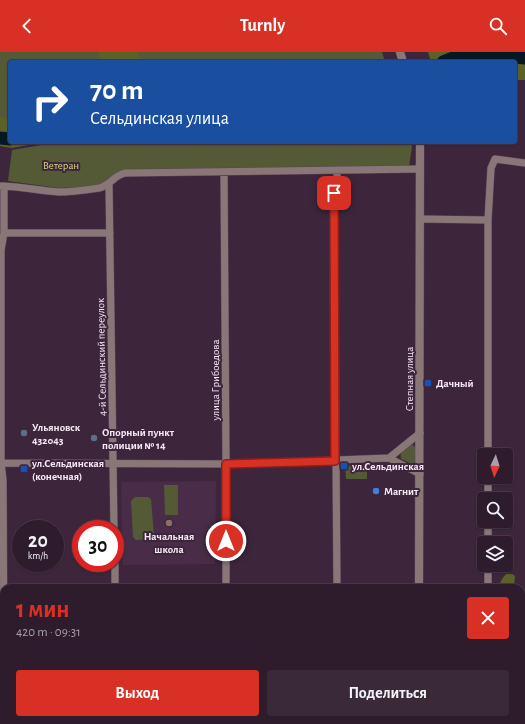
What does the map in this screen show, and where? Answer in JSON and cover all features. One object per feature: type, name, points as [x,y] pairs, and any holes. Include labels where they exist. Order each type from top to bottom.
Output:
[{"type":"street","name":"Степная улица","points":[[419,584],[420,144]]},
{"type":"street","points":[[488,448],[488,220],[491,168],[495,159],[525,163]]},
{"type":"street","points":[[3,584],[2,480],[0,463],[1,250],[4,233],[2,186],[66,192],[102,188],[109,184],[116,176],[125,173],[420,169]]},
{"type":"street","points":[[337,584],[334,193],[338,170]]},
{"type":"street","name":"улица Грибоедова","points":[[224,172],[226,584]]},
{"type":"street","name":"4-й Сельдинский переулок","points":[[109,184],[114,520]]},
{"type":"street","points":[[420,219],[488,220]]},
{"type":"street","points":[[4,233],[110,233]]},
{"type":"street","points":[[389,458],[420,433]]},
{"type":"street","points":[[0,463],[226,464],[389,458],[420,474]]},
{"type":"street","points":[[115,572],[115,584]]},
{"type":"street","points":[[488,572],[488,584]]},
{"type":"shaded area","name":"Начальная школа","points":[[216,481],[215,564],[124,565],[124,520],[122,520],[121,482]]},
{"type":"green space","points":[[0,52],[382,52],[384,60],[8,60],[8,122],[0,116]]},
{"type":"green space","points":[[98,52],[137,52],[140,60],[101,60]]},
{"type":"green space","points":[[428,52],[525,52],[525,80],[517,80],[517,60],[430,60]]},
{"type":"green space","points":[[0,116],[8,119],[8,144],[34,144],[12,148],[0,146]]},
{"type":"green space","name":"Ветеран","points":[[47,144],[412,144],[409,167],[123,172],[96,187],[58,188],[8,181],[12,150]]},
{"type":"green space","points":[[410,445],[415,447],[415,462],[412,464],[401,459],[401,454]]},
{"type":"green space","points":[[367,464],[367,479],[346,479],[345,466]]},
{"type":"green space","points":[[164,485],[178,485],[178,515],[165,515]]},
{"type":"green space","points":[[135,497],[148,497],[151,499],[154,536],[152,539],[136,540],[133,537],[131,501]]},
{"type":"green space","points":[[506,574],[512,574],[515,576],[514,584],[500,584]]},
{"type":"waterway","points":[[448,60],[465,53],[525,58]]},
{"type":"waterway","points":[[0,138],[8,139]]},
{"type":"place","name":"Дачный","points":[[428,383]]},
{"type":"place","name":"Ульяновск 432043","points":[[24,433]]},
{"type":"place","name":"Опорный пункт полиции № 14","points":[[94,438]]},
{"type":"place","name":"ул.Сельдинская","points":[[344,466]]},
{"type":"place","name":"ул.Сельдинская (конечная)","points":[[24,469]]},
{"type":"place","name":"Магнит","points":[[376,491]]},
{"type":"place","name":"Начальная школа","points":[[169,523]]},
{"type":"route","points":[[226,541],[226,464],[335,461],[334,193]]}]
